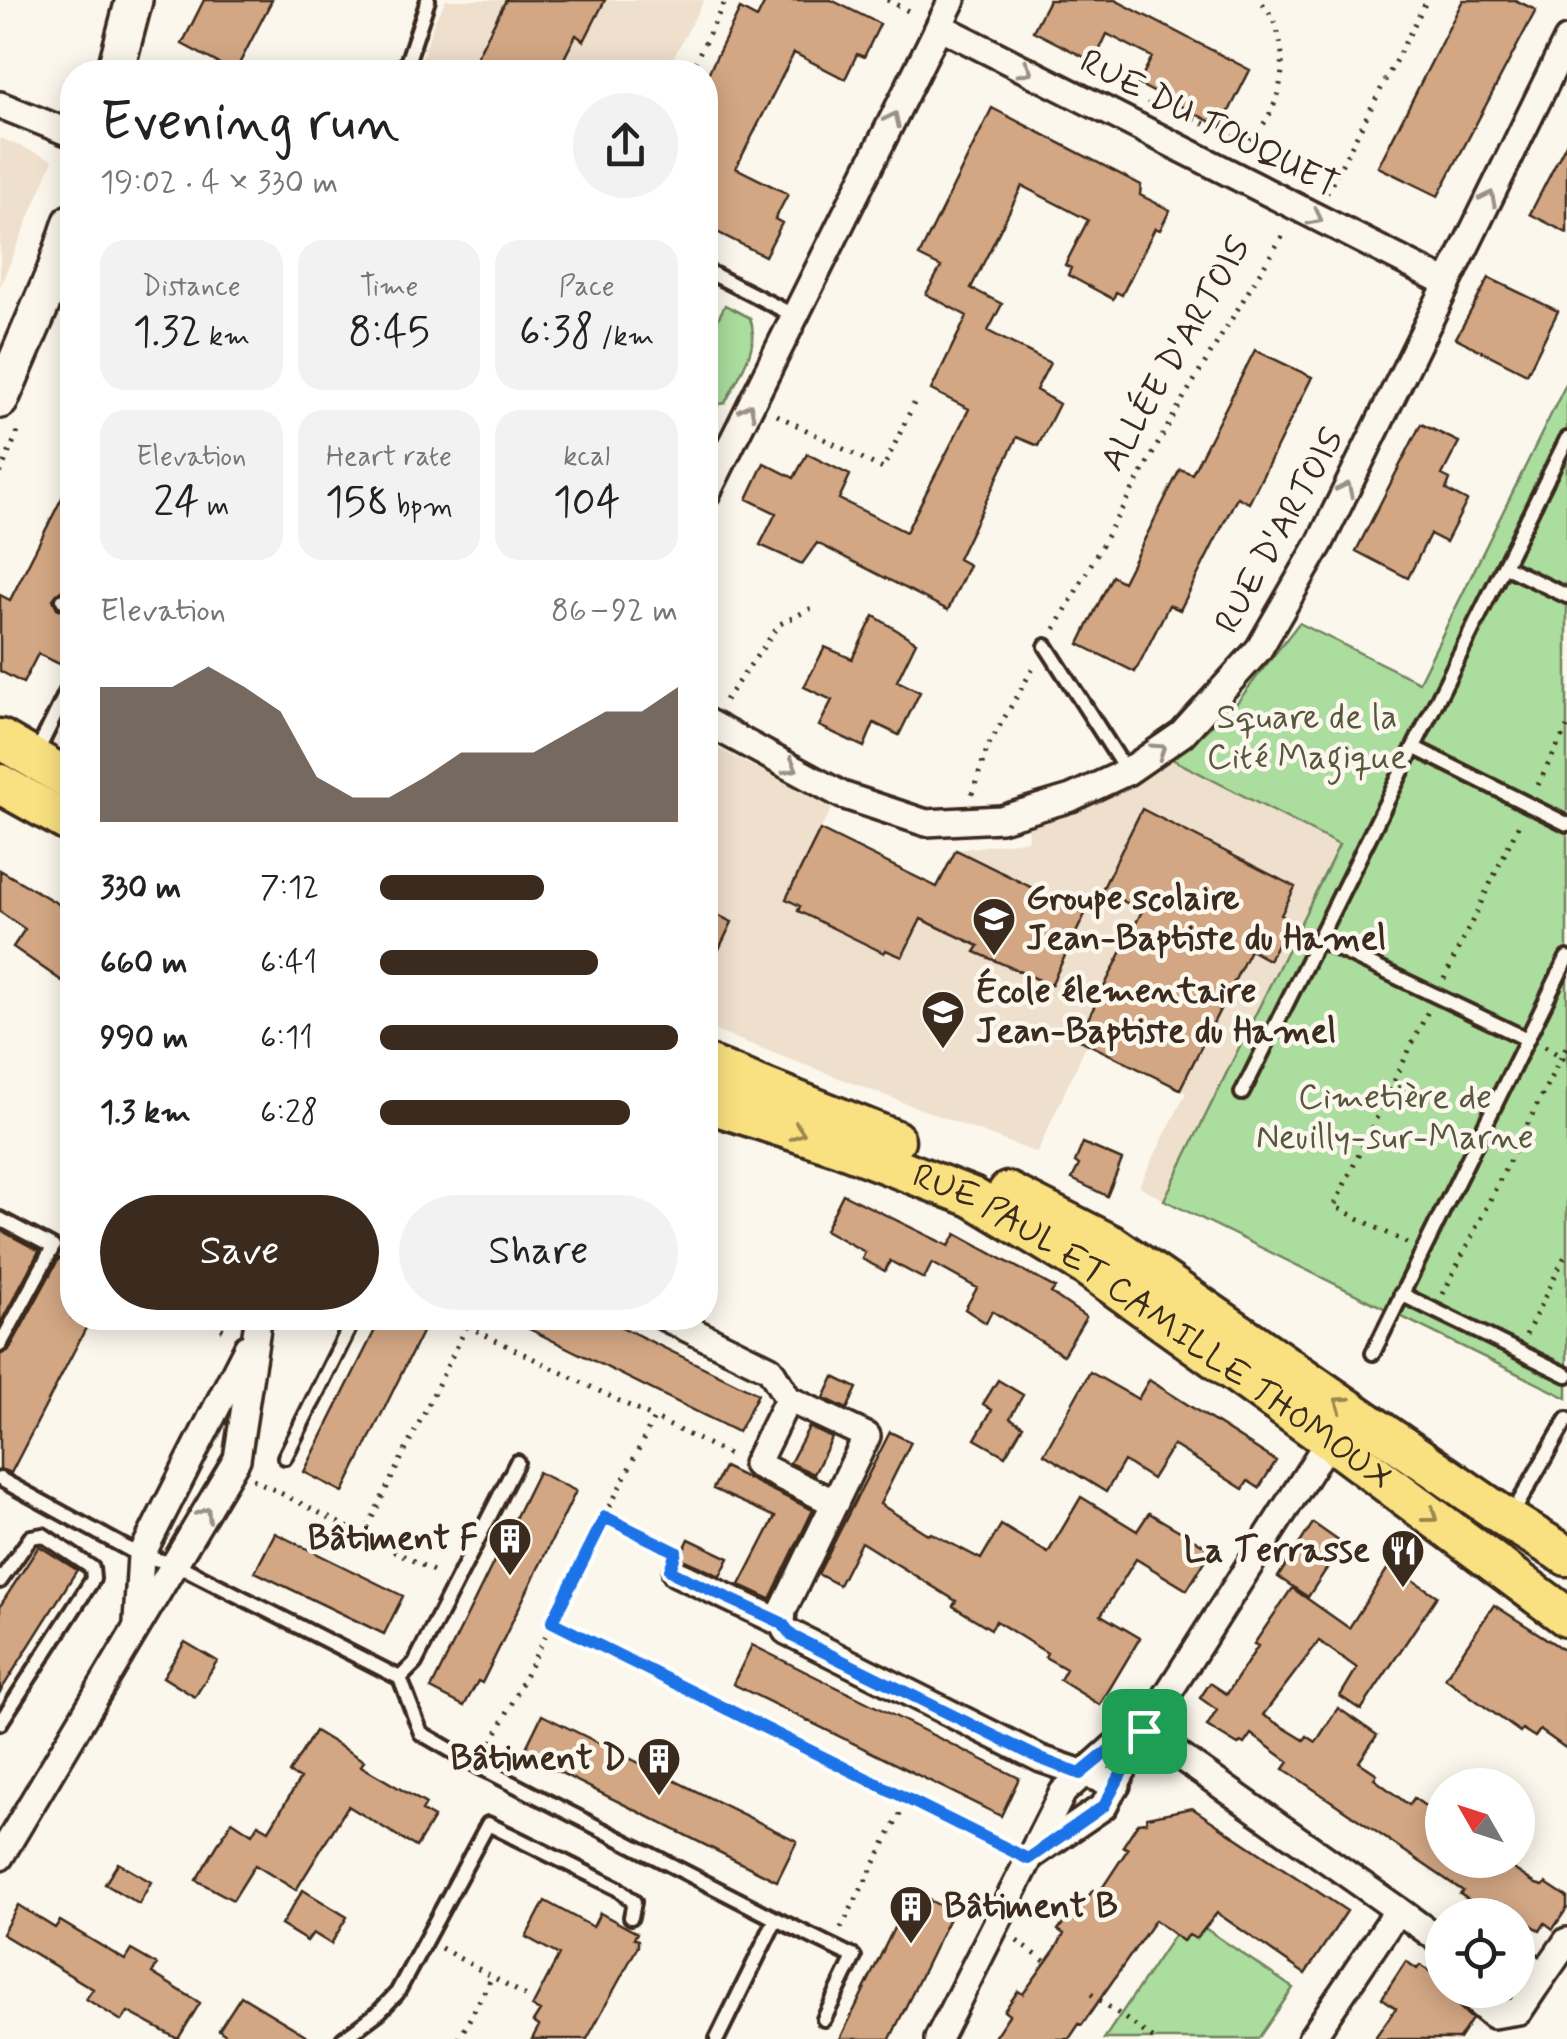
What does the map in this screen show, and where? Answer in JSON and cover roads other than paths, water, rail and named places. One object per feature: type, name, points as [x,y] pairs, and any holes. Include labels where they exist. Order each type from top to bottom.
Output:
[{"type":"main road","points":[[118,60],[134,0]]},
{"type":"main road","points":[[0,400],[60,285]]},
{"type":"main road","points":[[0,739],[60,774]]},
{"type":"main road","points":[[0,784],[60,817]]},
{"type":"main road","name":"RUE PAUL ET CAMILLE THOMOUX","points":[[718,1069],[939,1157],[1112,1245],[1509,1520],[1567,1556]]},
{"type":"main road","name":"RUE PAUL ET CAMILLE THOMOUX","points":[[718,1106],[840,1146],[972,1197],[1086,1266],[1567,1617]]},
{"type":"street","points":[[718,471],[952,0]]},
{"type":"street","name":"RUE DU TOUQUET","points":[[939,26],[1447,283]]},
{"type":"street","name":"RUE D'ARTOIS","points":[[718,728],[842,795],[926,822],[1001,819],[1072,798],[1127,772],[1182,734],[1259,649],[1320,543],[1567,40]]},
{"type":"street","points":[[0,105],[60,129]]},
{"type":"street","points":[[136,1627],[142,1556],[256,1330]]},
{"type":"street","points":[[0,1856],[238,1459],[259,1330]]},
{"type":"street","points":[[691,1330],[770,1368],[788,1400],[867,1436],[784,1610],[782,1623]]},
{"type":"street","points":[[788,1400],[756,1464],[835,1504]]},
{"type":"street","points":[[1028,1859],[1104,1806],[1144,1731],[1329,1440]]},
{"type":"street","points":[[676,1574],[782,1623],[792,1636],[1041,1759],[1117,1785]]},
{"type":"street","points":[[938,2039],[1062,1792],[1119,1742],[1144,1731]]},
{"type":"street","points":[[1144,1731],[1425,1930]]},
{"type":"street","points":[[1311,2039],[1398,1910]]},
{"type":"street","points":[[1535,1987],[1567,1941]]},
{"type":"street","points":[[1484,2008],[1493,2015],[1521,2008]]},
{"type":"lane","points":[[408,60],[428,0]]},
{"type":"lane","points":[[718,277],[795,316]]},
{"type":"lane","points":[[1242,1093],[1567,439]]},
{"type":"lane","points":[[1504,566],[1567,596]]},
{"type":"lane","points":[[1046,646],[1127,772]]},
{"type":"lane","points":[[34,758],[60,705]]},
{"type":"lane","points":[[1415,748],[1567,824]]},
{"type":"lane","points":[[1318,940],[1527,1040]]},
{"type":"lane","points":[[1373,1353],[1567,958]]},
{"type":"lane","points":[[0,1218],[54,1247],[0,1344]]},
{"type":"lane","points":[[1401,1294],[1567,1375]]},
{"type":"lane","points":[[285,1457],[348,1330]]},
{"type":"lane","points":[[1509,1520],[1567,1419]]},
{"type":"lane","points":[[400,1678],[415,1663],[516,1462]]},
{"type":"lane","points":[[0,1479],[142,1556],[176,1564],[400,1678],[421,1733],[480,1768],[854,1957],[824,2019]]},
{"type":"lane","points":[[0,1582],[31,1538],[43,1535],[92,1568],[93,1579],[0,1723]]},
{"type":"lane","points":[[344,2039],[379,2012],[397,1992],[488,1824],[617,1888],[634,1902],[632,1917]]},
{"type":"lane","points":[[717,2039],[776,1918]]},
{"type":"place","name":"Groupe scolaire Jean-Baptiste du Hamel","points":[[994,957]]},
{"type":"place","name":"École élementaire Jean-Baptiste du Hamel","points":[[943,1050]]},
{"type":"place","name":"Bâtiment F","points":[[510,1577]]},
{"type":"place","name":"La Terrasse","points":[[1403,1589]]},
{"type":"place","name":"Bâtiment D","points":[[659,1797]]},
{"type":"place","name":"Bâtiment B","points":[[911,1945]]},
{"type":"park label","name":"Square de la Cité Magique","points":[[1307,738]]},
{"type":"park label","name":"Cimetière de Neuilly-sur-Marne","points":[[1395,1118]]}]
